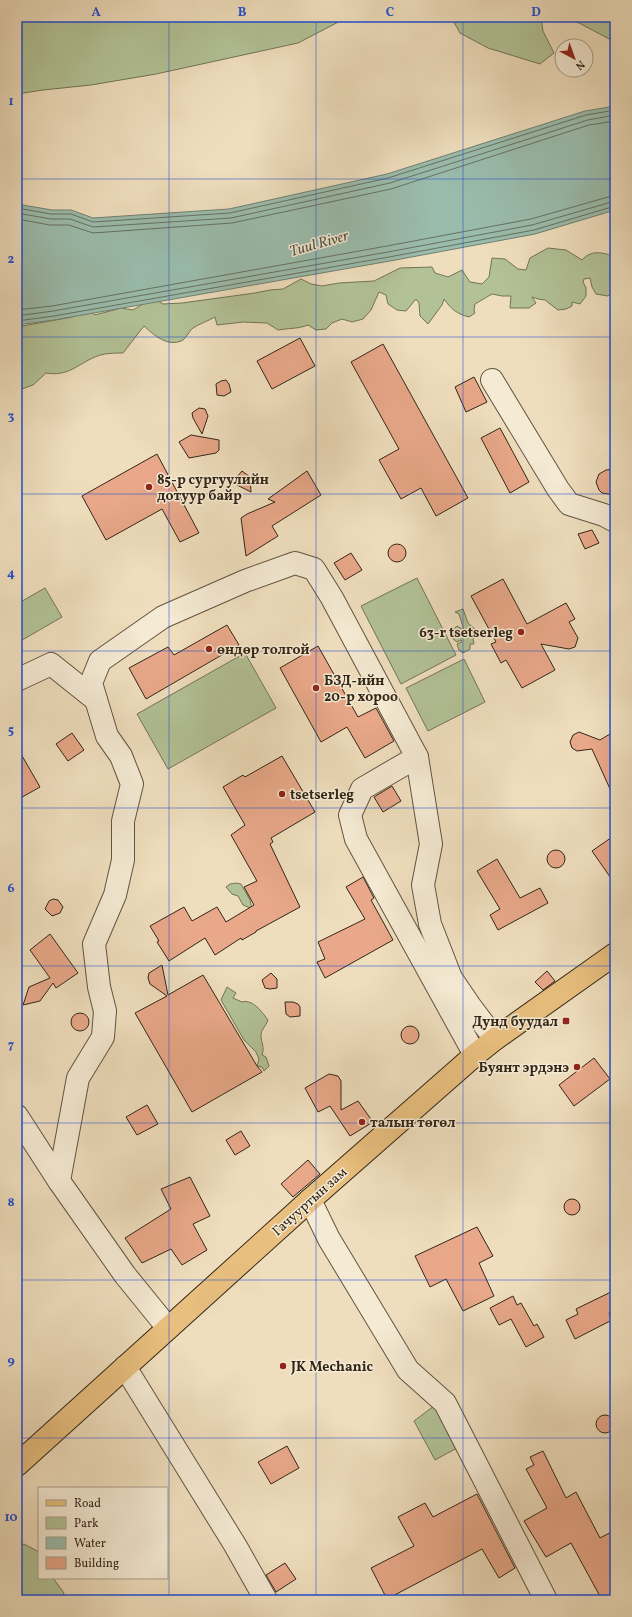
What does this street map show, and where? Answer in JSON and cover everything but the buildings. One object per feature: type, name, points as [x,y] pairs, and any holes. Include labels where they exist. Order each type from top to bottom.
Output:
[{"type":"main road","name":"Гачууртын зам","points":[[17,1465],[310,1200],[475,1055],[495,1039],[615,954]]},
{"type":"street","points":[[492,380],[558,489],[569,504],[604,515],[615,521]]},
{"type":"street","points":[[59,1181],[78,1078],[103,1037],[105,1011],[99,987],[94,944],[115,896],[123,860],[123,821],[132,784],[121,756],[107,736],[91,683],[100,661],[163,617],[245,581],[295,563],[314,569],[322,581],[417,757],[431,844],[423,885],[430,924],[451,978],[495,1039]]},
{"type":"street","points":[[17,680],[51,664],[96,700]]},
{"type":"street","points":[[417,757],[362,789],[350,815],[356,839],[475,1055]]},
{"type":"street","points":[[17,1116],[59,1181],[124,1275],[168,1328]]},
{"type":"street","points":[[310,1200],[329,1239],[408,1370],[445,1403],[546,1600]]},
{"type":"street","points":[[125,1367],[235,1545],[266,1600]]},
{"type":"green space","points":[[17,17],[348,17],[298,43],[156,74],[91,85],[17,94]]},
{"type":"green space","points":[[451,17],[541,17],[543,31],[554,53],[540,64],[488,48],[460,33]]},
{"type":"green space","points":[[559,17],[615,17],[615,42],[579,23]]},
{"type":"green space","points":[[548,248],[566,250],[582,260],[593,253],[613,256],[615,290],[608,296],[596,294],[592,287],[590,278],[584,279],[583,282],[586,288],[586,296],[580,304],[572,302],[572,306],[566,309],[558,310],[545,300],[532,297],[536,303],[529,308],[510,308],[511,296],[492,294],[475,304],[475,313],[469,317],[455,311],[444,299],[442,305],[428,324],[420,316],[419,303],[416,299],[406,311],[397,310],[388,304],[386,295],[379,292],[371,310],[363,319],[352,322],[342,319],[332,323],[326,329],[316,330],[308,325],[278,330],[267,323],[243,322],[217,325],[215,317],[193,328],[183,340],[172,342],[162,339],[144,326],[123,353],[98,356],[67,372],[54,374],[46,373],[33,385],[22,389],[17,385],[17,327],[72,317],[88,309],[95,315],[121,308],[133,310],[153,298],[163,304],[182,303],[283,289],[301,279],[311,284],[322,286],[339,283],[374,281],[400,268],[432,267],[435,273],[448,277],[462,270],[470,282],[482,284],[489,277],[492,258],[505,259],[518,269],[526,270],[530,258]]},
{"type":"green space","points":[[417,578],[456,655],[401,684],[361,606]]},
{"type":"green space","points":[[45,588],[62,617],[17,643],[17,604]]},
{"type":"green space","points":[[463,609],[468,623],[476,630],[473,639],[474,644],[470,644],[470,649],[463,653],[459,650],[457,644],[462,642],[461,640],[457,642],[452,638],[450,632],[457,626],[464,630],[459,614],[455,612]]},
{"type":"green space","points":[[245,653],[276,708],[168,769],[137,714]]},
{"type":"green space","points":[[464,659],[485,702],[428,731],[406,688]]},
{"type":"green space","points":[[230,884],[241,884],[250,900],[252,909],[243,905],[238,896],[232,894],[226,887]]},
{"type":"green space","points":[[227,987],[236,993],[233,998],[242,1002],[250,1002],[260,1010],[268,1020],[261,1035],[263,1047],[262,1055],[266,1057],[269,1066],[264,1071],[262,1067],[257,1066],[259,1059],[256,1052],[244,1040],[221,1000]]},
{"type":"green space","points":[[434,1406],[457,1448],[435,1460],[414,1421]]},
{"type":"green space","points":[[24,1544],[38,1551],[38,1579],[54,1579],[64,1593],[61,1600],[17,1600],[17,1547]]},
{"type":"water","name":"Tuul River","points":[[615,106],[615,210],[535,234],[390,261],[54,320],[17,325],[17,204],[52,210],[71,210],[93,218],[229,209],[387,174],[585,111]]},
{"type":"place","name":"85-р сургуулийн дотуур байр","points":[[149,487]]},
{"type":"place","name":"63-r tsetserleg","points":[[521,632]]},
{"type":"place","name":"өндөр толгой","points":[[209,649]]},
{"type":"place","name":"БЗД-ийн 20-р хороо","points":[[316,688]]},
{"type":"place","name":"tsetserleg","points":[[282,794]]},
{"type":"place","name":"Дунд буудал","points":[[566,1021]]},
{"type":"place","name":"Буянт эрдэнэ","points":[[577,1067]]},
{"type":"place","name":"талын төгөл","points":[[362,1122]]},
{"type":"place","name":"JK Mechanic","points":[[283,1366]]}]
